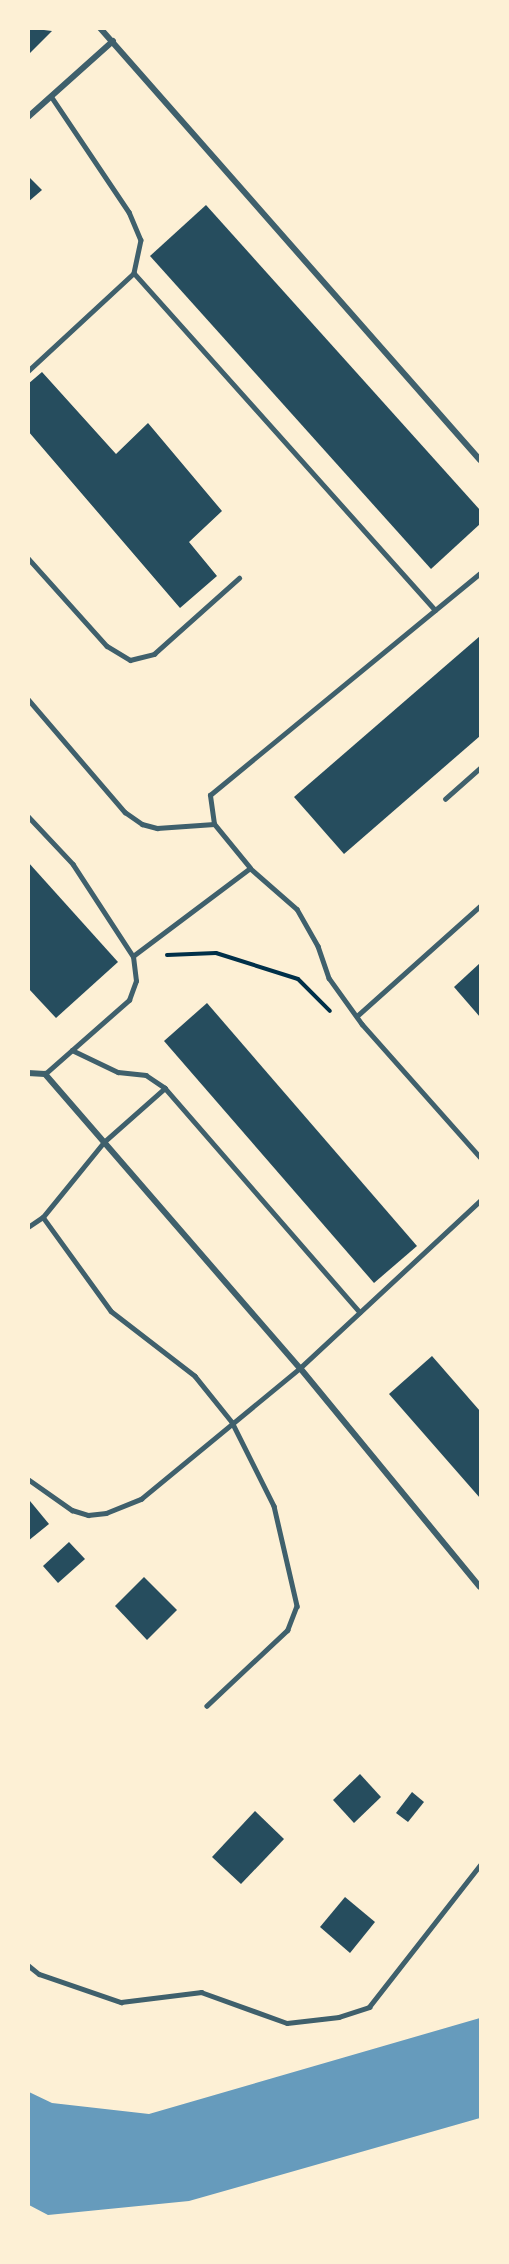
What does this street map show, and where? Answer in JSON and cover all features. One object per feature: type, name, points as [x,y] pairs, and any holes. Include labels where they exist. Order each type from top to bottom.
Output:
[{"type":"street","points":[[100,28],[113,40],[480,460]]},
{"type":"street","points":[[28,117],[113,40]]},
{"type":"street","points":[[28,1073],[45,1074],[300,1368],[480,1587]]},
{"type":"lane","points":[[28,371],[134,273],[141,240],[129,212],[51,96]]},
{"type":"lane","points":[[134,273],[435,610]]},
{"type":"lane","points":[[28,558],[107,646],[129,660],[154,654],[239,578]]},
{"type":"lane","points":[[480,573],[210,795],[214,824],[250,868],[297,909],[318,946],[329,978],[362,1023],[480,1157]]},
{"type":"lane","points":[[28,699],[134,818],[157,828],[214,824]]},
{"type":"lane","points":[[445,800],[480,768]]},
{"type":"lane","points":[[28,816],[73,864],[133,956],[136,981],[129,1000],[45,1074]]},
{"type":"lane","points":[[133,956],[250,868]]},
{"type":"lane","points":[[357,1016],[480,906]]},
{"type":"lane","points":[[72,1050],[118,1072],[146,1075],[165,1088],[360,1312]]},
{"type":"lane","points":[[28,1227],[43,1217],[104,1142],[165,1088]]},
{"type":"lane","points":[[28,1479],[72,1510],[88,1515],[106,1513],[141,1499],[300,1368],[480,1200]]},
{"type":"lane","points":[[43,1217],[111,1311],[195,1376],[232,1422],[274,1506],[297,1606],[288,1630],[207,1706]]},
{"type":"lane","points":[[28,1965],[39,1974],[121,2002],[201,1992],[286,2023],[339,2017],[369,2007],[480,1865]]},
{"type":"path","points":[[133,956],[216,953],[298,979],[325,1010],[362,1023]]},
{"type":"water","points":[[480,2018],[480,2118],[189,2201],[48,2215],[29,2205],[29,2092],[52,2103],[149,2114]]},
{"type":"building","points":[[28,28],[52,31],[28,55]]},
{"type":"building","points":[[28,176],[42,190],[28,202]]},
{"type":"building","points":[[206,205],[480,510],[480,524],[431,569],[150,256]]},
{"type":"building","points":[[42,372],[116,454],[148,423],[222,511],[189,542],[217,576],[180,608],[28,431],[28,384]]},
{"type":"building","points":[[480,636],[480,736],[344,854],[294,797]]},
{"type":"building","points":[[28,862],[118,962],[56,1018],[28,988]]},
{"type":"building","points":[[480,963],[480,1017],[454,987]]},
{"type":"building","points":[[207,1003],[417,1246],[374,1283],[164,1041]]},
{"type":"building","points":[[432,1356],[480,1411],[480,1498],[389,1394]]},
{"type":"building","points":[[30,1501],[49,1524],[28,1541],[28,1503]]},
{"type":"building","points":[[69,1542],[85,1559],[58,1583],[43,1566]]},
{"type":"building","points":[[144,1577],[177,1610],[147,1640],[115,1606]]},
{"type":"building","points":[[360,1774],[381,1797],[354,1823],[333,1800]]},
{"type":"building","points":[[412,1792],[424,1802],[408,1822],[396,1813]]},
{"type":"building","points":[[255,1811],[284,1839],[241,1884],[212,1857]]},
{"type":"building","points":[[345,1897],[375,1922],[350,1953],[320,1927]]}]
